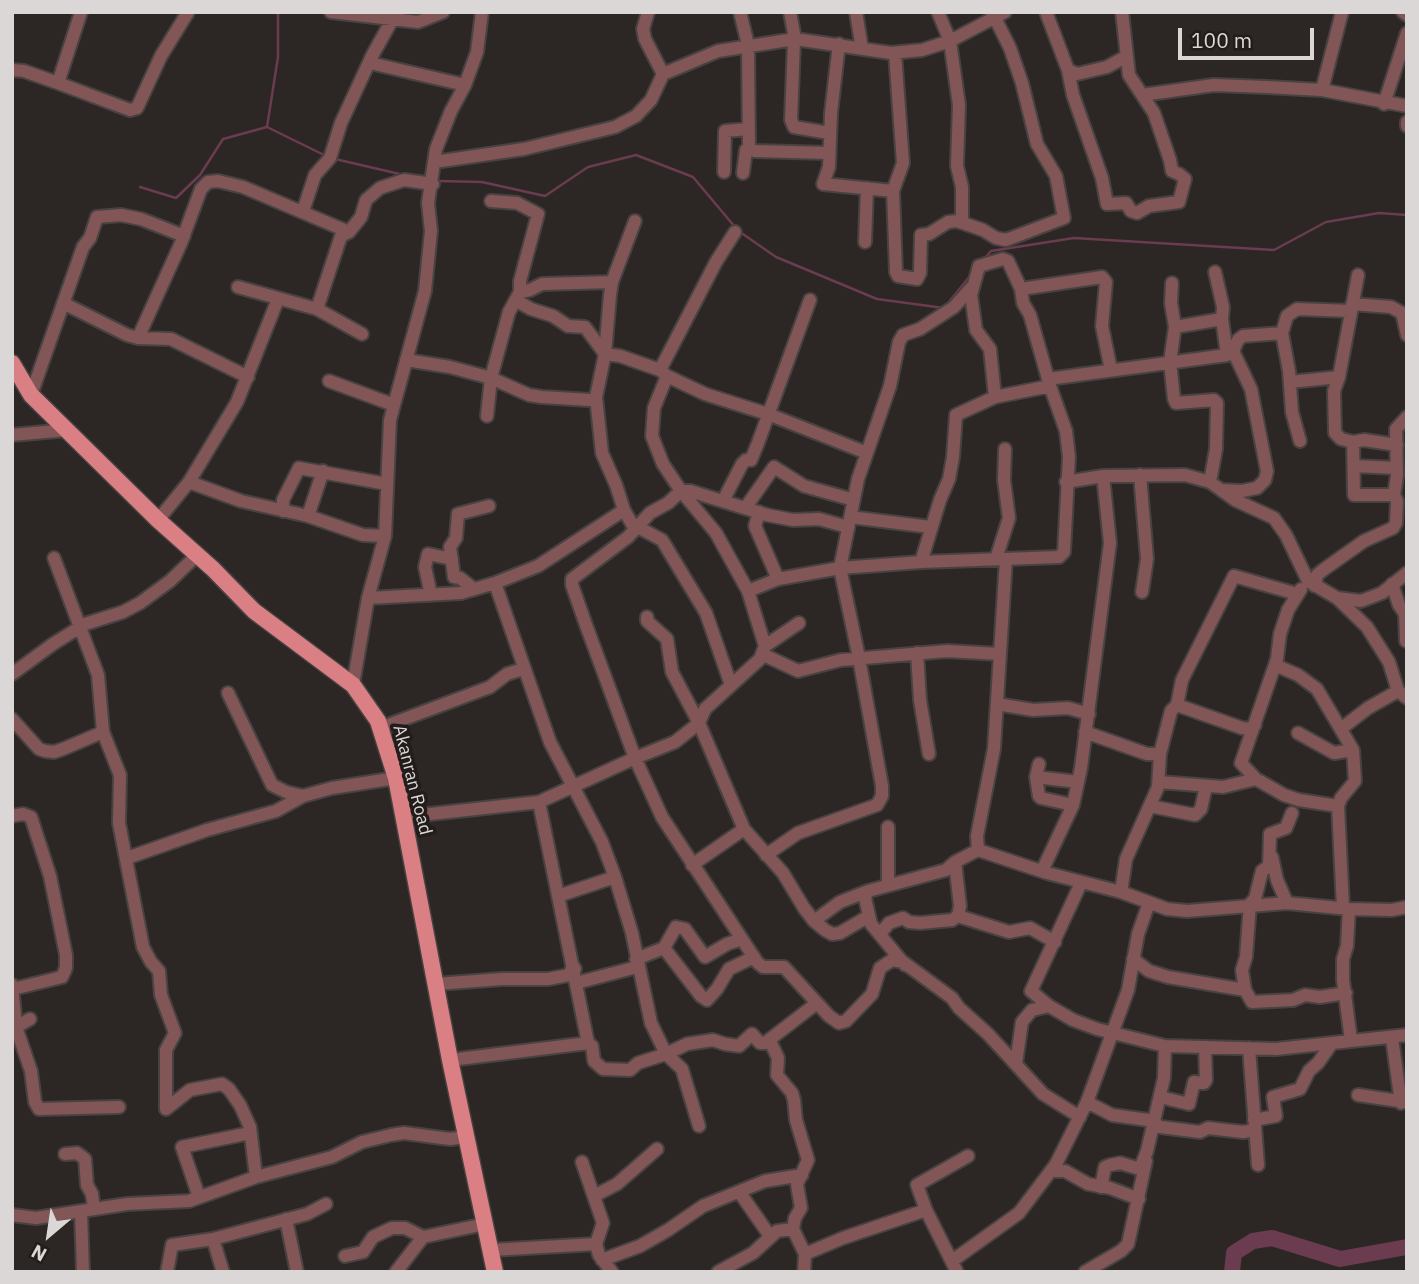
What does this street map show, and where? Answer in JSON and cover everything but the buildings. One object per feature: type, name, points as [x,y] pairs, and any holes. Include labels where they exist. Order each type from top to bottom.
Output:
[{"type":"main road","name":"Akanran Road","points":[[12,363],[31,395],[158,520],[213,569],[254,611],[353,685],[373,713],[396,778],[465,1137],[495,1272]]},
{"type":"street","points":[[58,83],[81,12]]},
{"type":"street","points":[[12,70],[24,71],[130,110],[136,108],[161,56],[188,12]]},
{"type":"street","points":[[331,12],[418,22],[443,12]]},
{"type":"street","points":[[353,685],[368,598],[385,536],[390,420],[425,291],[432,231],[428,203],[436,149],[477,52],[482,12]]},
{"type":"street","points":[[648,12],[643,29],[645,39],[663,74]]},
{"type":"street","points":[[740,12],[748,45],[748,129],[743,173]]},
{"type":"street","points":[[790,12],[794,40],[791,120],[794,127],[829,133]]},
{"type":"street","points":[[856,12],[862,49]]},
{"type":"street","points":[[938,12],[950,41],[959,105],[957,166],[962,187],[962,222]]},
{"type":"street","points":[[1046,12],[1068,70],[1073,95],[1102,178],[1107,204],[1126,203],[1131,211],[1138,213],[1149,206],[1179,202],[1185,179],[1172,171],[1154,113],[1129,75],[1122,12]]},
{"type":"street","points":[[1322,90],[1342,12]]},
{"type":"street","points":[[317,309],[341,236],[349,232],[361,217],[366,200],[380,188],[615,127],[636,116],[651,100],[663,74],[718,51],[794,40],[895,53],[922,50],[950,41],[997,14],[1022,83],[1037,144],[1056,176],[1064,218],[1006,240],[962,222],[948,222],[929,234],[921,235],[919,277],[898,276],[893,191],[903,163],[895,53]]},
{"type":"street","points":[[303,211],[315,175],[330,158],[341,123],[392,20]]},
{"type":"street","points":[[1384,104],[1407,33]]},
{"type":"street","points":[[839,44],[829,133],[829,167],[823,184],[893,191]]},
{"type":"street","points":[[1068,70],[1077,74],[1107,67],[1127,56]]},
{"type":"street","points":[[370,63],[465,85]]},
{"type":"street","points":[[1142,95],[1214,85],[1322,90],[1407,112]]},
{"type":"street","points":[[1384,104],[1407,106]]},
{"type":"street","points":[[723,172],[725,131],[748,129]]},
{"type":"street","points":[[724,148],[829,153]]},
{"type":"street","points":[[138,338],[184,236],[201,189],[208,182],[218,181],[243,187],[349,232]]},
{"type":"street","points":[[864,242],[867,188]]},
{"type":"street","points":[[487,416],[491,378],[509,312],[519,296],[520,281],[538,214],[517,203],[491,201]]},
{"type":"street","points":[[31,395],[83,247],[90,239],[97,217],[121,215],[141,219],[184,236]]},
{"type":"street","points":[[635,221],[612,282],[605,354],[596,397],[602,453],[632,524],[662,540],[706,612],[731,685]]},
{"type":"street","points":[[403,817],[539,802],[635,758],[675,743],[699,723],[705,709],[760,659],[763,650],[748,591],[716,533],[681,491],[663,464],[652,436],[654,408],[664,373],[716,262],[736,232]]},
{"type":"street","points":[[748,591],[778,579],[840,568],[1059,556],[1064,552],[1069,457],[1066,431],[1030,315],[1023,303],[1021,289],[1009,261],[1003,259],[978,266],[971,295],[976,330],[990,349],[995,397]]},
{"type":"street","points":[[1215,272],[1230,353],[1251,389],[1267,471],[1265,480],[1257,488],[1242,491],[1221,490]]},
{"type":"street","points":[[1357,275],[1339,377],[1334,391],[1335,433],[1341,439],[1353,442],[1364,440],[1397,445]]},
{"type":"street","points":[[1021,289],[1101,277],[1106,282],[1102,326],[1111,370]]},
{"type":"street","points":[[519,296],[542,284],[612,282]]},
{"type":"street","points":[[1172,283],[1171,303],[1175,327],[1170,362],[1174,399],[1176,403],[1214,400],[1217,403],[1216,449],[1210,482]]},
{"type":"street","points":[[766,855],[798,832],[877,805],[882,796],[859,659],[840,568],[854,500],[890,386],[902,335],[920,329],[954,307],[972,286]]},
{"type":"street","points":[[238,287],[317,309],[362,334]]},
{"type":"street","points":[[519,296],[531,309],[553,316],[568,326],[585,327],[605,354],[620,356],[664,373],[705,394],[768,414],[867,453]]},
{"type":"street","points":[[158,520],[189,482],[237,402],[278,299]]},
{"type":"street","points":[[723,501],[742,464],[751,460],[810,300]]},
{"type":"street","points":[[63,303],[138,338],[170,339],[248,377]]},
{"type":"street","points":[[1300,441],[1292,412],[1282,333],[1287,316],[1297,309],[1391,307],[1402,313],[1407,335]]},
{"type":"street","points":[[1175,327],[1222,319]]},
{"type":"street","points":[[921,562],[930,527],[949,479],[956,415],[995,397],[1049,382],[1230,353],[1243,336],[1282,333]]},
{"type":"street","points":[[406,360],[450,367],[491,378],[542,397],[590,400],[596,397]]},
{"type":"street","points":[[1290,382],[1339,377]]},
{"type":"street","points":[[329,381],[394,405]]},
{"type":"street","points":[[1338,806],[1298,800],[1256,779],[1241,763],[1275,665],[1284,622],[1297,594],[1312,584],[1323,570],[1364,541],[1393,528],[1398,515],[1398,501],[1394,495],[1397,468],[1396,429],[1407,417]]},
{"type":"street","points":[[12,435],[67,430]]},
{"type":"street","points":[[1353,442],[1354,495],[1394,495]]},
{"type":"street","points":[[978,850],[977,836],[994,750],[1000,654],[1001,559],[1009,518],[1004,481],[1005,449]]},
{"type":"street","points":[[1353,466],[1397,468]]},
{"type":"street","points":[[746,507],[774,467],[804,486],[854,500]]},
{"type":"street","points":[[283,511],[283,500],[299,468],[387,484]]},
{"type":"street","points":[[309,516],[323,471]]},
{"type":"street","points":[[1140,475],[1147,559],[1142,592]]},
{"type":"street","points":[[1066,482],[1103,476],[1185,475],[1210,482],[1235,500],[1274,518],[1312,584],[1337,598],[1367,627],[1389,662],[1402,695],[1367,708],[1342,728]]},
{"type":"street","points":[[1042,871],[1073,805],[1089,714],[1110,542],[1103,476]]},
{"type":"street","points":[[189,482],[242,501],[309,516],[363,535],[385,536]]},
{"type":"street","points":[[930,527],[819,519],[793,520],[690,491],[681,491],[668,503],[650,513],[592,566],[572,579],[635,758],[662,817],[763,967],[784,967],[839,1023],[846,1021],[872,994],[880,968],[892,960],[903,962],[953,998],[958,1008],[1016,1063],[1043,1094],[1080,1117]]},
{"type":"street","points":[[474,589],[460,578],[454,577],[450,547],[456,538],[458,514],[489,506]]},
{"type":"street","points":[[368,598],[431,595],[495,583],[538,566],[624,510]]},
{"type":"street","points":[[760,512],[755,526],[778,579]]},
{"type":"street","points":[[431,595],[425,567],[428,554],[452,559]]},
{"type":"street","points":[[14,668],[80,628],[140,604],[196,556]]},
{"type":"street","points":[[54,558],[98,676],[103,732],[120,775],[118,809],[143,947],[159,971],[161,995],[175,1032],[166,1050],[166,1109],[190,1090],[222,1084],[229,1089],[240,1105],[250,1133],[256,1177]]},
{"type":"street","points":[[1337,598],[1361,601],[1382,593],[1407,573]]},
{"type":"street","points":[[1121,892],[1126,859],[1157,792],[1160,754],[1171,711],[1177,705],[1182,680],[1234,576],[1297,594]]},
{"type":"street","points":[[495,583],[550,742],[602,842],[632,933],[636,963],[651,1023],[666,1054],[682,1069],[699,1126]]},
{"type":"street","points":[[1392,584],[1405,614],[1406,641]]},
{"type":"street","points":[[647,617],[647,621],[667,639],[672,672],[699,723],[744,829],[783,873],[814,921],[832,934],[840,933],[869,916]]},
{"type":"street","points":[[763,650],[799,623]]},
{"type":"street","points":[[763,650],[798,671],[841,660],[917,653],[947,651],[1000,654]]},
{"type":"street","points":[[917,653],[920,700],[929,754]]},
{"type":"street","points":[[1275,665],[1298,675],[1317,689],[1353,750],[1356,781],[1341,798],[1338,806],[1348,946],[1343,959],[1343,981],[1350,1040]]},
{"type":"street","points":[[380,728],[490,687],[508,674],[523,669]]},
{"type":"street","points":[[1392,674],[1407,669]]},
{"type":"street","points":[[228,693],[272,785],[303,796]]},
{"type":"street","points":[[997,704],[1033,710],[1068,708],[1089,714]]},
{"type":"street","points":[[1177,705],[1242,728],[1250,729],[1255,725]]},
{"type":"street","points":[[12,719],[39,749],[45,751],[63,750],[103,732]]},
{"type":"street","points":[[1085,732],[1147,754],[1160,754]]},
{"type":"street","points":[[1297,733],[1335,752],[1353,750]]},
{"type":"street","points":[[1073,805],[1041,798],[1038,770],[1078,782]]},
{"type":"street","points":[[127,858],[207,830],[276,811],[303,796],[332,788],[396,778]]},
{"type":"street","points":[[1159,782],[1223,787],[1256,779]]},
{"type":"street","points":[[1150,806],[1195,815],[1201,809],[1206,786]]},
{"type":"street","points":[[539,802],[573,966],[579,982],[588,1043],[592,1046],[594,1061],[603,1069],[630,1070],[638,1063],[684,1045],[710,1040],[739,1046],[751,1034],[760,1043],[770,1041],[817,1003]]},
{"type":"street","points":[[1292,813],[1286,828],[1270,834],[1269,866],[1262,871],[1255,899],[1250,904],[1246,957],[1242,970],[1245,990],[1252,1002],[1285,1001],[1305,995],[1320,997],[1346,993]]},
{"type":"street","points":[[12,816],[23,814],[31,817],[50,876],[66,955],[66,968],[62,977],[13,987],[14,1030],[31,1071],[35,1102],[39,1110],[119,1107]]},
{"type":"street","points":[[888,827],[888,886]]},
{"type":"street","points":[[692,865],[744,829]]},
{"type":"street","points":[[814,921],[840,902],[868,891],[946,870],[978,850],[1081,883],[1121,892],[1167,909],[1187,911],[1287,903],[1392,910],[1407,907]]},
{"type":"street","points":[[1270,854],[1287,903]]},
{"type":"street","points":[[880,934],[889,923],[903,918],[909,922],[920,923],[952,920],[958,916],[960,906],[955,862]]},
{"type":"street","points":[[558,896],[615,877]]},
{"type":"street","points":[[1081,883],[1031,991],[1049,1006],[1073,1020],[1165,1046],[1276,1049],[1407,1035]]},
{"type":"street","points":[[868,891],[865,898],[869,916],[880,934],[913,973]]},
{"type":"street","points":[[968,1156],[918,1183],[918,1191],[926,1210],[955,1266],[1027,1206],[1051,1171],[1080,1117],[1128,990],[1138,934],[1149,902]]},
{"type":"street","points":[[958,916],[1009,932],[1030,928],[1055,942]]},
{"type":"street","points":[[579,982],[636,963],[664,948],[676,927],[685,929],[705,957],[742,939]]},
{"type":"street","points":[[664,948],[707,1000],[729,969],[754,957]]},
{"type":"street","points":[[1133,959],[1149,971],[1168,977],[1245,990]]},
{"type":"street","points":[[436,984],[548,979],[569,975],[573,966]]},
{"type":"street","points":[[1016,1063],[1023,1022],[1027,1014],[1049,1006]]},
{"type":"street","points":[[14,1030],[30,1018]]},
{"type":"street","points":[[1358,1095],[1404,1103],[1392,1038]]},
{"type":"street","points":[[770,1041],[777,1056],[777,1075],[792,1093],[796,1120],[808,1160],[797,1187],[801,1208],[793,1229],[805,1254],[804,1272]]},
{"type":"street","points":[[450,1060],[588,1043]]},
{"type":"street","points":[[1087,1102],[1112,1115],[1154,1124],[1200,1132],[1208,1128],[1243,1132],[1276,1116],[1273,1097],[1300,1089],[1308,1071],[1318,1063],[1332,1043]]},
{"type":"street","points":[[1101,1187],[1105,1167],[1120,1163],[1140,1170],[1164,1078],[1165,1046]]},
{"type":"street","points":[[1160,1097],[1189,1104],[1194,1082],[1204,1083],[1206,1080],[1205,1047]]},
{"type":"street","points":[[1249,1048],[1258,1165]]},
{"type":"street","points":[[199,1197],[182,1147],[250,1133]]},
{"type":"street","points":[[12,1215],[37,1218],[127,1204],[166,1204],[199,1197],[256,1177],[332,1157],[362,1142],[391,1135],[404,1133],[450,1139],[465,1137]]},
{"type":"street","points":[[594,1196],[617,1184],[657,1149]]},
{"type":"street","points":[[1085,1272],[1127,1246],[1129,1229],[1146,1170],[1147,1151]]},
{"type":"street","points":[[65,1154],[77,1153],[85,1160],[87,1185],[92,1194],[94,1209]]},
{"type":"street","points":[[582,1162],[603,1223],[596,1244],[602,1260],[612,1272]]},
{"type":"street","points":[[1051,1171],[1065,1171],[1088,1184],[1139,1199]]},
{"type":"street","points":[[602,1260],[640,1246],[703,1206],[765,1181],[802,1175]]},
{"type":"street","points":[[740,1193],[771,1236]]},
{"type":"street","points":[[167,1272],[172,1245],[213,1239],[307,1214],[326,1204]]},
{"type":"street","points":[[805,1254],[926,1210]]},
{"type":"street","points":[[81,1212],[83,1272]]},
{"type":"street","points":[[286,1219],[297,1272]]},
{"type":"street","points":[[345,1256],[363,1252],[373,1237],[392,1228],[405,1228],[423,1237],[485,1224]]},
{"type":"street","points":[[718,1272],[753,1253],[777,1231],[793,1229]]},
{"type":"street","points":[[396,1272],[423,1237]]},
{"type":"street","points":[[213,1239],[223,1272]]},
{"type":"street","points":[[491,1250],[596,1244]]},
{"type":"waterway","points":[[267,127],[278,57],[278,12]]},
{"type":"waterway","points":[[140,187],[176,198],[200,175],[223,139],[267,127],[326,156]]},
{"type":"waterway","points":[[438,181],[482,182],[545,196],[588,167],[636,155],[693,177],[735,227]]},
{"type":"waterway","points":[[335,159],[404,175]]},
{"type":"waterway","points":[[983,260],[991,251],[1074,238],[1274,250],[1326,222],[1379,213],[1407,215]]},
{"type":"waterway","points":[[740,232],[776,257],[877,299],[944,308],[970,276]]},
{"type":"waterway","points":[[1232,1272],[1234,1253],[1253,1241],[1272,1238],[1340,1259],[1407,1247]]}]
